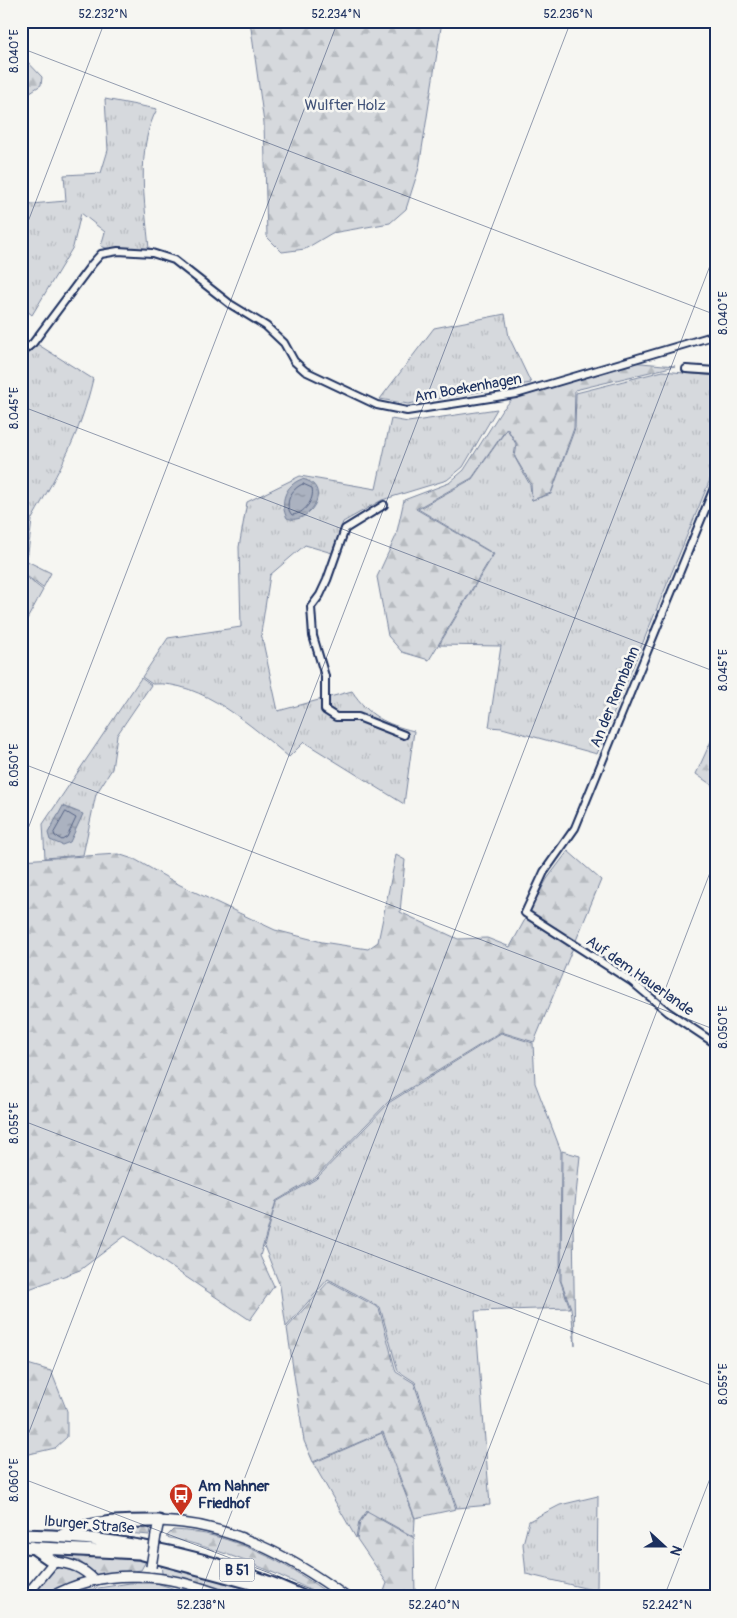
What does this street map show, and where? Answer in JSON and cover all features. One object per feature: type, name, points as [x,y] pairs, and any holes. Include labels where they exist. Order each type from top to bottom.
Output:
[{"type":"highway","points":[[62,1536],[80,1527],[118,1521],[159,1521]]},
{"type":"highway","name":"Iburger Straße","points":[[21,1535],[62,1536],[141,1545],[194,1556],[259,1577],[304,1597]]},
{"type":"highway","points":[[27,1547],[54,1562]]},
{"type":"highway","name":"Iburger Straße","points":[[27,1547],[139,1553],[251,1583],[282,1597]]},
{"type":"street","name":"Am Boekenhagen","points":[[21,353],[33,343],[101,254],[118,250],[152,253],[174,260],[230,304],[266,326],[284,343],[294,361],[305,371],[377,405],[407,411],[516,394],[716,335]]},
{"type":"street","points":[[686,369],[716,371]]},
{"type":"street","name":"An der Rennbahn","points":[[525,913],[544,872],[575,828],[716,483]]},
{"type":"street","points":[[384,505],[345,529],[327,580],[320,595],[311,607],[313,636],[325,676],[325,710],[336,717],[358,717],[404,735]]},
{"type":"street","name":"Auf dem Hauerlande","points":[[525,913],[631,981],[668,1012],[716,1044]]},
{"type":"street","points":[[159,1521],[198,1524],[245,1538],[289,1558],[346,1597]]},
{"type":"street","name":"Iburger Straße","points":[[150,1571],[159,1521]]},
{"type":"street","points":[[25,1597],[54,1562],[69,1563],[86,1571],[94,1580]]},
{"type":"street","points":[[51,1597],[94,1580],[150,1571],[227,1597]]},
{"type":"green space","points":[[21,21],[24,21],[24,58],[42,77],[41,85],[24,96],[21,96]]},
{"type":"green space","name":"Wulfter Holz","points":[[250,21],[442,21],[419,168],[406,209],[390,223],[332,233],[305,249],[282,252],[267,237],[264,123]]},
{"type":"green space","points":[[105,99],[157,109],[150,125],[144,159],[144,195],[149,249],[106,248],[101,246],[105,232],[81,213],[73,247],[32,315],[21,306],[21,228],[31,204],[66,201],[64,175],[101,173],[108,150]]},
{"type":"green space","points":[[505,314],[509,337],[531,383],[408,404],[380,399],[434,328]]},
{"type":"green space","points":[[37,344],[93,379],[75,435],[32,519],[21,516],[21,358],[26,357]]},
{"type":"green space","points":[[630,362],[675,366],[575,390],[574,428],[551,493],[532,500],[531,484],[515,457],[517,444],[507,428],[472,478],[416,509],[493,554],[429,660],[402,652],[388,636],[377,577],[396,536],[404,500],[449,483],[464,470],[502,410],[516,395]]},
{"type":"green space","points":[[663,371],[716,376],[716,465],[597,754],[502,728],[489,727],[501,646],[439,645],[494,554],[418,509],[472,479],[507,429],[516,444],[514,456],[530,485],[532,500],[551,494],[575,428],[576,393]]},
{"type":"green space","points":[[497,409],[463,467],[447,480],[382,500],[343,522],[332,553],[305,545],[270,575],[261,633],[278,711],[352,691],[358,700],[378,718],[414,731],[404,804],[304,742],[289,757],[243,720],[208,697],[171,685],[152,684],[142,677],[168,638],[241,627],[239,547],[247,502],[300,476],[376,489],[391,419],[408,422]]},
{"type":"green space","points":[[21,518],[32,520],[27,561],[51,573],[43,588],[21,572]]},
{"type":"green space","points":[[21,573],[43,590],[21,630]]},
{"type":"green space","points":[[141,678],[151,685],[117,735],[112,769],[96,794],[83,855],[45,858],[43,824]]},
{"type":"green space","points":[[716,730],[716,788],[696,774]]},
{"type":"green space","points":[[568,851],[601,880],[534,1042],[501,1032],[389,1101],[315,1178],[276,1201],[260,1256],[274,1286],[250,1320],[125,1236],[80,1270],[21,1292],[21,860],[118,854],[136,860],[180,885],[275,930],[322,942],[368,949],[378,942],[396,855],[405,860],[400,912],[458,939],[487,938],[510,947],[547,879]]},
{"type":"green space","points":[[501,1033],[533,1043],[535,1083],[561,1151],[560,1280],[570,1308],[475,1311],[490,1505],[457,1508],[415,1382],[398,1371],[380,1307],[328,1279],[286,1327],[280,1286],[264,1246],[276,1202],[316,1179],[390,1102]]},
{"type":"green space","points":[[562,1151],[580,1156],[573,1224],[575,1346],[571,1308],[561,1281]]},
{"type":"green space","points":[[329,1281],[379,1308],[396,1372],[414,1383],[456,1509],[415,1518],[383,1432],[313,1462],[304,1441],[287,1328]]},
{"type":"green space","points":[[21,1362],[51,1371],[67,1411],[67,1437],[55,1448],[21,1456]]},
{"type":"green space","points":[[382,1433],[415,1519],[414,1537],[367,1511],[359,1522],[356,1538],[313,1463]]},
{"type":"green space","points":[[598,1496],[597,1591],[526,1574],[523,1544],[529,1521],[560,1505]]},
{"type":"green space","points":[[367,1512],[414,1538],[415,1597],[382,1597],[387,1583],[357,1539],[360,1522]]},
{"type":"green space","points":[[127,1526],[150,1528],[149,1535],[98,1530]]},
{"type":"green space","points":[[173,1530],[195,1532],[237,1543],[297,1572],[333,1597],[324,1597],[286,1578],[227,1554],[166,1537]]},
{"type":"green space","points":[[53,1554],[146,1561],[141,1570],[98,1576],[79,1561],[58,1558]]},
{"type":"green space","points":[[161,1564],[245,1587],[264,1597],[236,1597],[162,1573]]},
{"type":"green space","points":[[68,1565],[83,1571],[83,1579],[45,1597],[30,1597],[55,1567]]},
{"type":"green space","points":[[130,1583],[156,1583],[201,1597],[69,1597],[80,1591]]},
{"type":"water","points":[[302,479],[312,483],[317,489],[315,505],[303,517],[287,518],[284,506],[285,495],[291,486]]},
{"type":"water","points":[[63,806],[83,814],[70,842],[62,845],[50,840],[48,833]]},
{"type":"place","name":"Am Nahner Friedhof","points":[[181,1516]]}]
